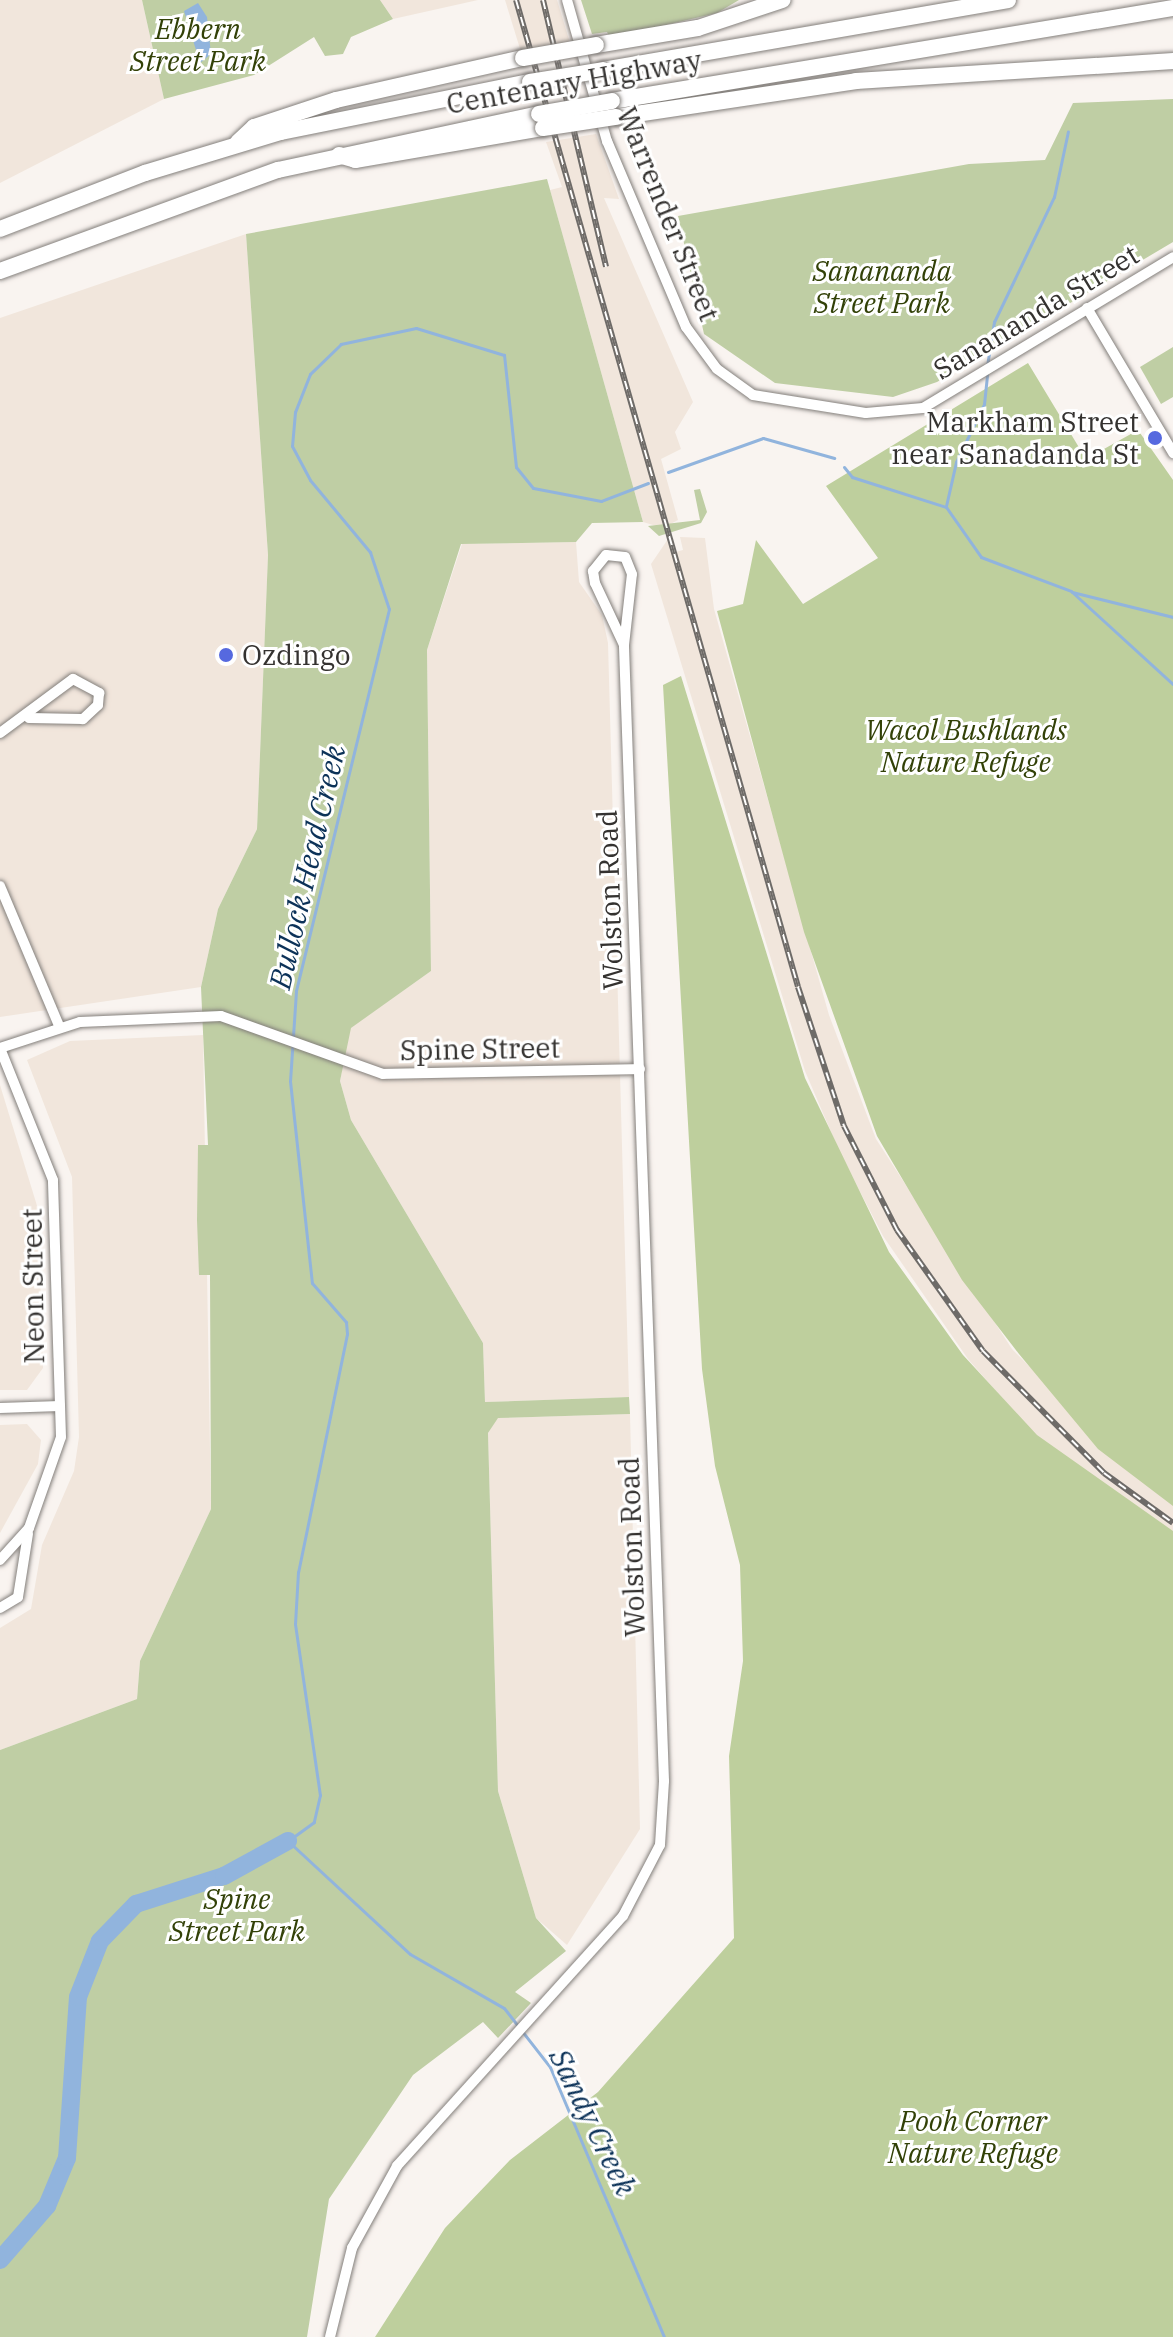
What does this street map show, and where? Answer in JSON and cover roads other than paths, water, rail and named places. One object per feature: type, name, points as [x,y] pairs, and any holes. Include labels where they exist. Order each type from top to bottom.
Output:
[{"type":"highway","points":[[234,146],[254,127],[336,100],[523,58],[711,25],[782,0]]},
{"type":"highway","name":"Centenary Highway","points":[[0,229],[234,146],[530,82],[1008,0]]},
{"type":"highway","name":"Centenary Highway","points":[[0,271],[162,206],[338,155],[614,109],[1173,8]]},
{"type":"highway","points":[[614,109],[856,81],[1173,61]]},
{"type":"street","name":"Warrender Street","points":[[567,0],[607,141],[679,313],[705,357],[733,383],[776,403],[866,413],[923,408]]},
{"type":"street","name":"Sanananda Street","points":[[923,408],[1173,257]]},
{"type":"street","points":[[1087,308],[1173,453]]},
{"type":"street","name":"Wolston Road","points":[[330,2337],[352,2248],[381,2189],[504,2045],[634,1902],[663,1821],[624,645],[632,574],[625,557],[606,555],[593,571],[595,583],[624,645]]},
{"type":"street","points":[[0,733],[29,718],[73,679],[99,693],[98,705],[83,719],[29,718]]},
{"type":"street","points":[[0,886],[59,1026]]},
{"type":"street","name":"Spine Street","points":[[0,1048],[59,1026],[212,1016],[251,1025],[325,1055],[409,1076],[640,1069]]},
{"type":"street","name":"Neon Street","points":[[0,1048],[53,1180],[60,1406],[60,1452],[29,1528],[18,1597],[0,1608]]},
{"type":"street","points":[[0,1408],[60,1406]]},
{"type":"street","name":"Neon Street","points":[[0,1560],[29,1528]]},
{"type":"water","points":[[198,3],[207,17],[211,54],[200,63],[184,11]]},
{"type":"waterway","points":[[987,366],[994,322],[1054,197],[1068,131]]},
{"type":"waterway","name":"Bullock Head Creek","points":[[648,483],[601,501],[533,488],[516,467],[504,355],[416,328],[341,344],[310,374],[295,412],[292,446],[310,480],[370,552],[389,609],[296,991],[290,1081],[312,1283],[346,1322],[347,1334],[298,1572],[295,1624],[320,1795],[314,1822],[288,1841],[410,1954],[504,2008],[550,2067],[664,2337]]},
{"type":"waterway","points":[[946,506],[956,462],[984,404],[987,374]]},
{"type":"waterway","name":"Bullock Head Creek","points":[[668,472],[763,438],[834,458]]},
{"type":"waterway","name":"Bullock Head Creek","points":[[844,467],[852,477],[946,507],[981,557],[1071,591],[1173,684]]},
{"type":"waterway","points":[[1072,592],[1173,617]]},
{"type":"waterway","points":[[0,2260],[47,2206],[67,2158],[78,1997],[100,1941],[136,1904],[224,1876],[288,1841]]},
{"type":"railway","points":[[516,0],[798,987],[844,1126],[897,1230],[983,1351],[1104,1473],[1173,1523]]},
{"type":"railway","points":[[543,0],[606,267]]},
{"type":"place","name":"Markham Street near Sanadanda St","points":[[1155,438]]},
{"type":"place","name":"Ozdingo","points":[[226,655]]},
{"type":"park label","name":"Ebbern Street Park","points":[[198,45]]},
{"type":"park label","name":"Sanananda Street Park","points":[[882,287]]},
{"type":"park label","name":"Wacol Bushlands Nature Refuge","points":[[966,746]]},
{"type":"park label","name":"Spine Street Park","points":[[237,1915]]},
{"type":"park label","name":"Pooh Corner Nature Refuge","points":[[973,2137]]},
{"type":"water label","name":"Sandy Creek","points":[[593,2122]]}]
